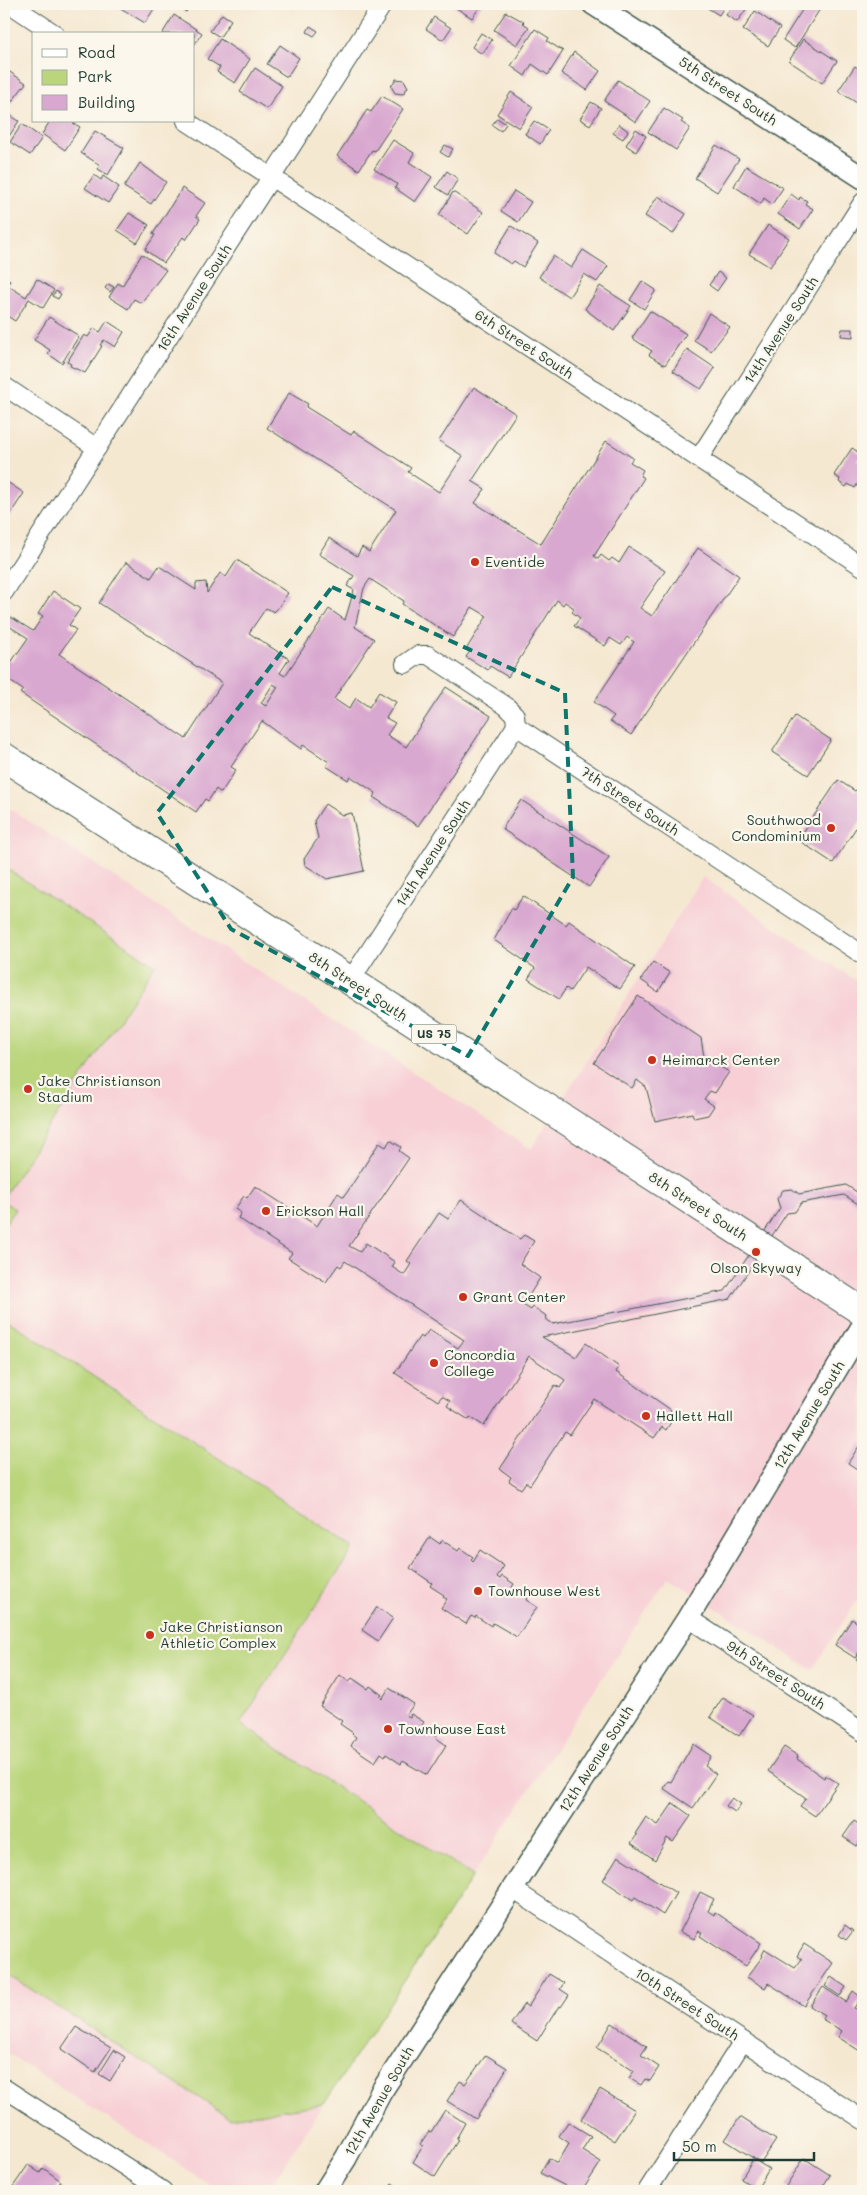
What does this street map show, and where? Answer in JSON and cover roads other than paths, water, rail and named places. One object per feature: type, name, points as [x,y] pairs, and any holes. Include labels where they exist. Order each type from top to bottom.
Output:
[{"type":"main road","name":"8th Street South","points":[[4,757],[863,1312]]},
{"type":"street","points":[[10,4],[52,32]]},
{"type":"street","name":"16th Avenue South","points":[[4,592],[384,4]]},
{"type":"street","name":"5th Street South","points":[[593,4],[863,178]]},
{"type":"street","name":"6th Street South","points":[[187,122],[863,567]]},
{"type":"street","name":"14th Avenue South","points":[[698,458],[863,202]]},
{"type":"street","points":[[4,386],[97,448]]},
{"type":"street","name":"7th Street South","points":[[405,664],[418,655],[428,655],[506,706],[515,716],[516,726],[863,955]]},
{"type":"street","name":"14th Avenue South","points":[[350,981],[516,726]]},
{"type":"street","name":"12th Avenue South","points":[[325,2191],[346,2158],[380,2092],[688,1618],[863,1325]]},
{"type":"street","name":"9th Street South","points":[[688,1618],[863,1732]]},
{"type":"street","name":"10th Street South","points":[[511,1888],[863,2120]]},
{"type":"street","points":[[646,2191],[743,2041]]},
{"type":"street","points":[[4,2088],[163,2191]]},
{"type":"place","name":"Eventide","points":[[475,562]]},
{"type":"place","name":"Southwood Condominium","points":[[831,828]]},
{"type":"place","name":"Heimarck Center","points":[[652,1060]]},
{"type":"place","name":"Jake Christianson Stadium","points":[[28,1089]]},
{"type":"place","name":"Erickson Hall","points":[[266,1211]]},
{"type":"place","name":"Olson Skyway","points":[[756,1252]]},
{"type":"place","name":"Grant Center","points":[[463,1297]]},
{"type":"place","name":"Concordia College","points":[[434,1363]]},
{"type":"place","name":"Hallett Hall","points":[[646,1416]]},
{"type":"place","name":"Townhouse West","points":[[478,1591]]},
{"type":"place","name":"Jake Christianson Athletic Complex","points":[[150,1635]]},
{"type":"place","name":"Townhouse East","points":[[388,1729]]}]
